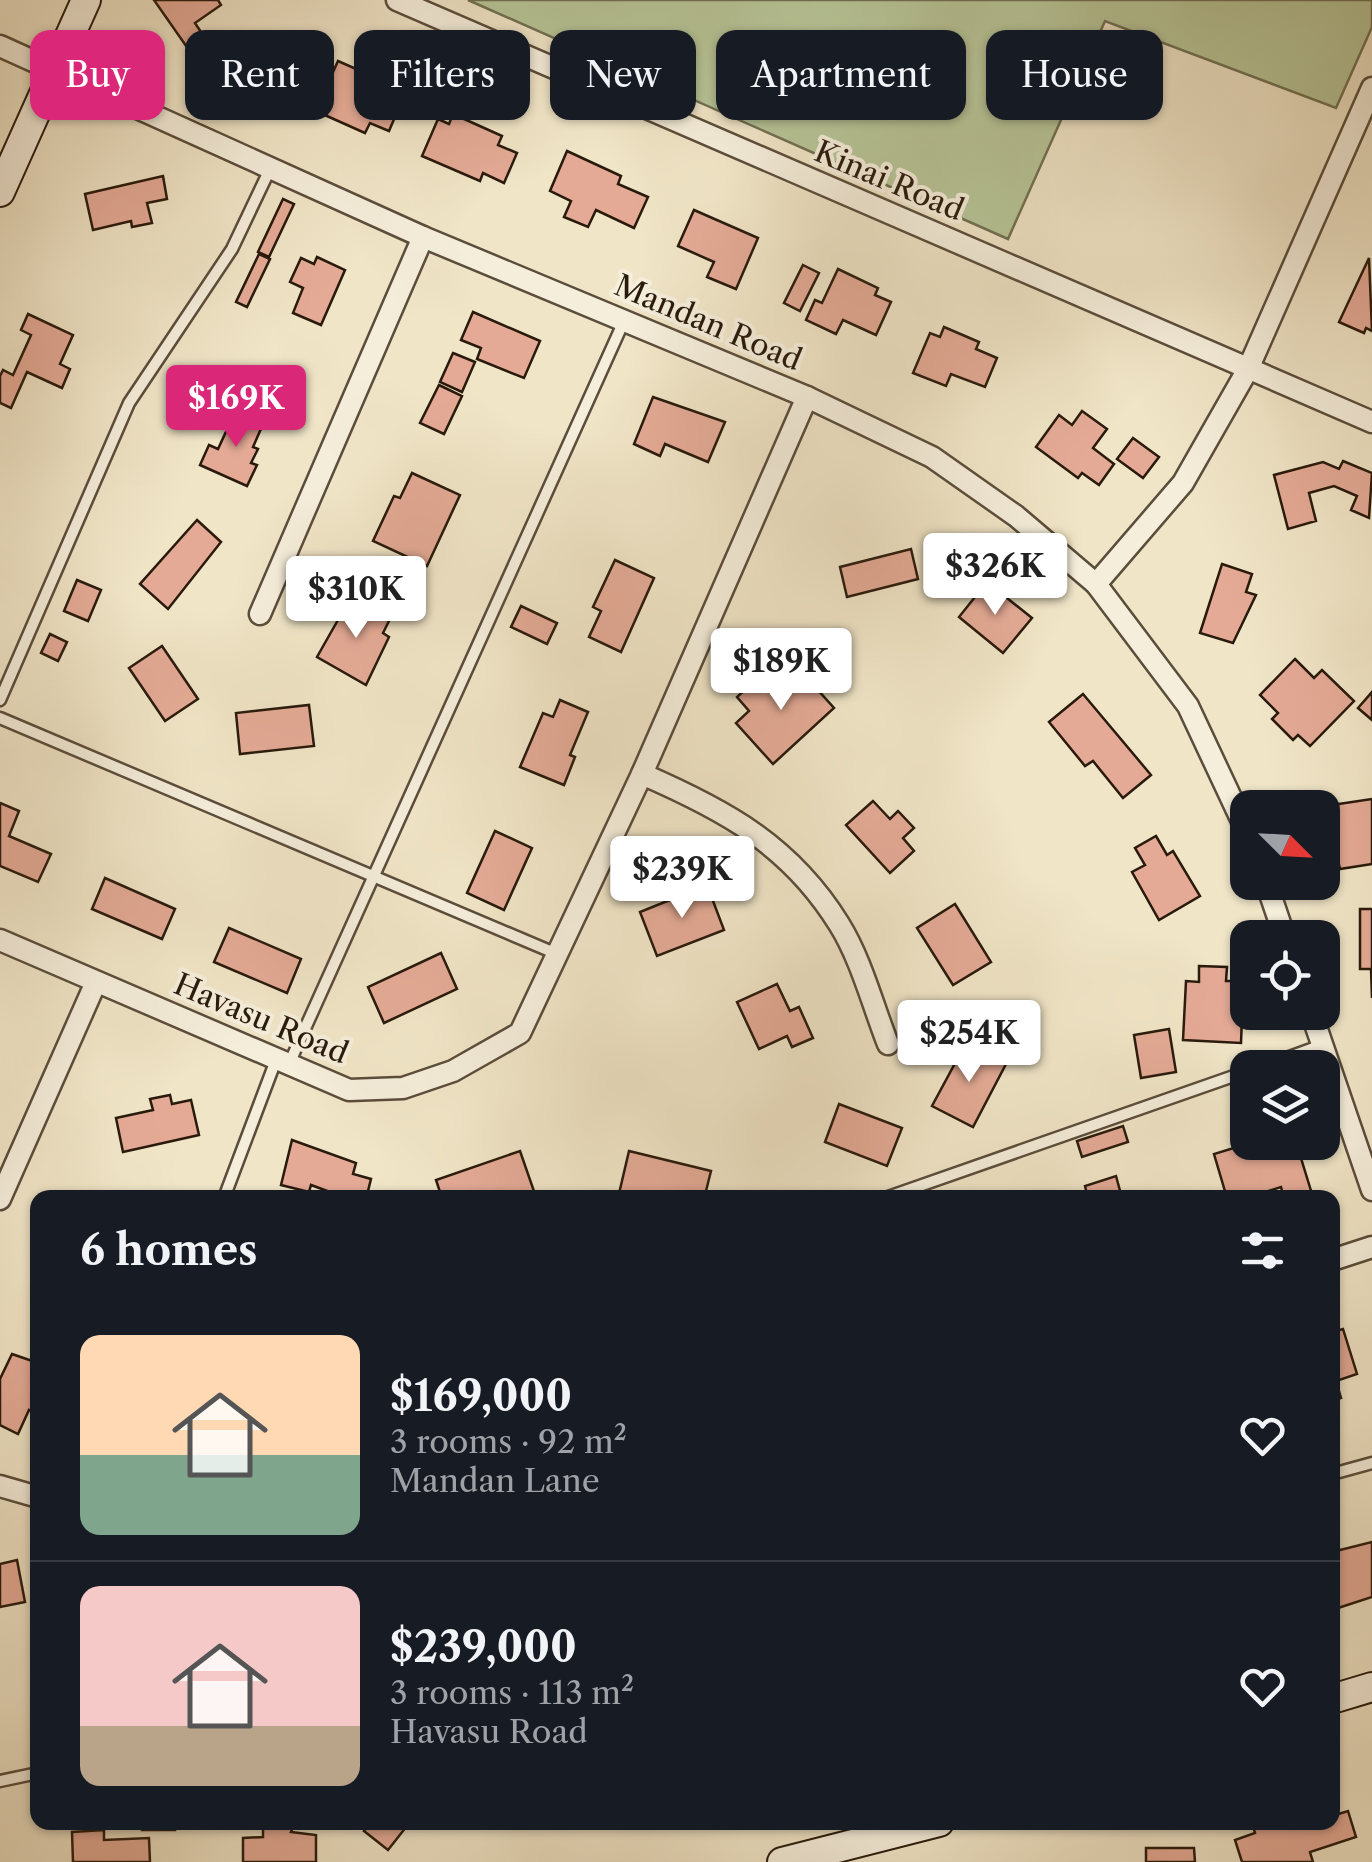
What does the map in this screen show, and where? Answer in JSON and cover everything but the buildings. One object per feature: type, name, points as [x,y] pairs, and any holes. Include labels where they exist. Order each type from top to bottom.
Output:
[{"type":"street","points":[[72,30],[86,0]]},
{"type":"street","name":"Kinai Road","points":[[396,0],[1372,422]]},
{"type":"street","name":"Mandan Road","points":[[0,46],[30,59]]},
{"type":"street","points":[[1096,584],[1184,483],[1248,370],[1372,88]]},
{"type":"street","points":[[0,192],[32,120]]},
{"type":"street","name":"Mandan Road","points":[[165,120],[423,237],[808,397],[932,457],[1016,516],[1096,584],[1188,706],[1230,796]]},
{"type":"street","points":[[260,614],[423,237]]},
{"type":"street","name":"Havasu Road","points":[[0,940],[349,1090],[404,1088],[454,1071],[520,1033],[642,774],[808,397]]},
{"type":"street","points":[[642,774],[715,806],[787,856],[840,926],[888,1044]]},
{"type":"street","points":[[0,1199],[96,982]]},
{"type":"street","points":[[1317,1030],[1372,1190]]},
{"type":"street","points":[[1340,1257],[1372,1247]]},
{"type":"street","points":[[0,1486],[30,1495]]},
{"type":"street","points":[[1340,1697],[1372,1687]]},
{"type":"street","points":[[782,1862],[908,1830]]},
{"type":"lane","points":[[0,700],[129,403],[232,250],[271,168]]},
{"type":"lane","points":[[227,1190],[282,1061],[372,879],[624,321]]},
{"type":"lane","points":[[0,718],[558,955]]},
{"type":"lane","points":[[1308,1050],[1322,1045]]},
{"type":"lane","points":[[908,1190],[1230,1077]]},
{"type":"lane","points":[[1340,1472],[1372,1463]]},
{"type":"lane","points":[[0,1781],[30,1775]]},
{"type":"green space","points":[[468,0],[1372,0],[1372,27],[1336,108],[1163,43],[1163,30],[1129,30],[1105,21],[1101,30],[986,30],[986,120],[1061,120],[1008,239],[739,120],[966,120],[966,30],[716,30],[716,110],[696,101],[696,30],[550,30],[550,36]]}]
